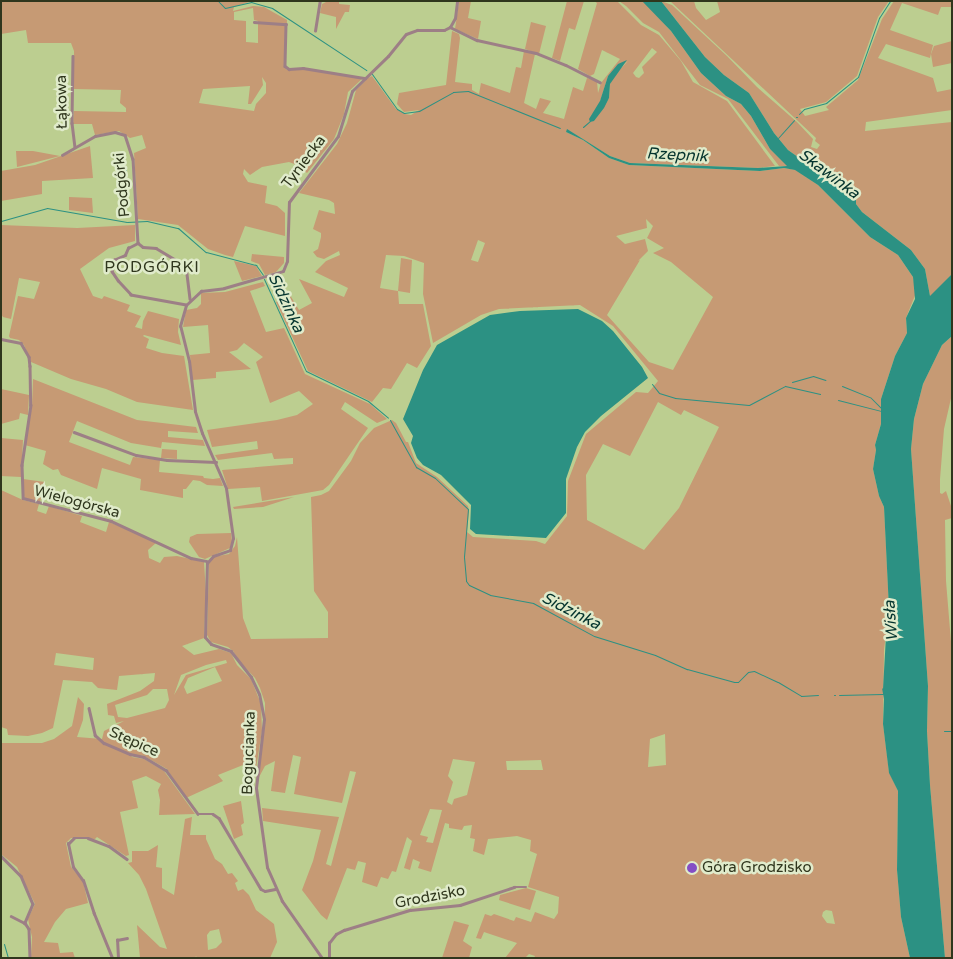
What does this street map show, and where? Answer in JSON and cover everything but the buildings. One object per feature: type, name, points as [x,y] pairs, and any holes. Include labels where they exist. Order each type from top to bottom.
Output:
[{"type":"street","points":[[315,31],[320,1]]},
{"type":"street","points":[[457,1],[455,18],[450,27],[477,40],[536,53],[600,82]]},
{"type":"street","points":[[254,22],[286,24],[285,66],[288,69],[303,68],[368,75]]},
{"type":"street","name":"Tyniecka","points":[[190,299],[204,290],[224,288],[280,273],[287,264],[288,209],[290,199],[338,136],[352,91],[406,34],[417,30],[442,30],[450,27]]},
{"type":"street","name":"Łąkowa","points":[[73,56],[72,123],[75,147]]},
{"type":"street","name":"Podgórki","points":[[62,155],[102,134],[115,132],[125,135],[133,159],[138,243]]},
{"type":"street","points":[[186,305],[137,297],[118,281],[112,272],[111,266],[114,260],[125,255],[128,248],[138,243],[143,247],[156,248],[186,266],[190,299],[182,314],[181,331],[189,361],[193,401],[202,433],[226,488],[234,542],[230,550],[213,556],[208,561]]},
{"type":"street","name":"Wielogórska","points":[[1,339],[21,344],[29,357],[31,405],[22,465],[23,498],[111,521],[191,558],[208,561]]},
{"type":"street","points":[[74,432],[136,455],[216,462]]},
{"type":"street","name":"Bogucianka","points":[[208,561],[206,639],[211,644],[232,651],[250,677],[262,705],[263,730],[256,788],[264,852],[275,889],[322,958]]},
{"type":"street","name":"Stępice","points":[[89,708],[95,735],[104,743],[144,758],[166,770],[198,814],[213,814],[219,818],[262,890],[275,889]]},
{"type":"street","points":[[112,958],[83,881],[72,867],[68,844],[74,838],[88,838],[109,846],[127,859]]},
{"type":"street","points":[[1,856],[21,876],[34,904],[25,923]]},
{"type":"street","name":"Grodzisko","points":[[329,958],[329,943],[336,934],[344,930],[410,910],[460,905],[514,886],[526,887]]},
{"type":"street","points":[[11,916],[25,923],[30,933],[30,958]]},
{"type":"street","points":[[118,958],[117,939],[126,938]]},
{"type":"shaded area","points":[[1,1],[252,1],[234,7],[233,11],[253,6],[264,7],[287,20],[285,67],[287,70],[304,69],[363,78],[348,92],[344,114],[334,139],[307,173],[297,165],[289,162],[262,167],[250,175],[244,169],[243,174],[248,182],[267,186],[265,203],[277,206],[285,213],[285,236],[245,226],[233,257],[208,249],[178,225],[138,219],[134,153],[146,148],[142,135],[130,138],[119,131],[95,135],[92,124],[73,124],[74,111],[126,112],[126,108],[120,103],[121,90],[74,89],[74,51],[71,43],[28,43],[26,30],[1,34]],"holes":[[[253,8],[254,20],[258,21],[258,43],[246,42],[246,21],[234,20],[234,12]],[[262,77],[266,83],[266,93],[256,104],[254,111],[199,103],[203,89],[250,86],[248,104],[251,104],[263,85]]]},
{"type":"shaded area","points":[[328,1],[339,1],[339,4],[350,5],[349,12],[345,12],[336,29],[336,17],[320,13],[322,4]]},
{"type":"shaded area","points":[[459,1],[471,1],[468,18],[481,21],[478,39],[455,29]]},
{"type":"shaded area","points":[[567,1],[584,1],[575,30],[569,28],[560,61],[552,58]]},
{"type":"shaded area","points":[[594,1],[618,2],[641,25],[659,35],[681,61],[693,82],[727,101],[775,166],[758,168],[630,163],[610,156],[568,130],[566,132],[583,140],[609,158],[629,165],[760,171],[784,168],[796,170],[818,185],[870,237],[898,255],[913,277],[916,293],[906,318],[907,333],[895,356],[881,399],[881,424],[875,445],[873,469],[879,496],[884,507],[889,609],[889,630],[886,634],[884,650],[883,724],[889,772],[898,791],[897,870],[901,917],[910,958],[534,958],[535,956],[529,954],[525,958],[505,958],[517,943],[484,932],[481,939],[476,938],[485,914],[491,916],[494,914],[514,921],[516,917],[531,922],[535,912],[554,919],[558,913],[559,897],[528,887],[537,854],[530,851],[531,840],[517,836],[488,839],[484,855],[473,851],[475,839],[470,838],[472,825],[464,826],[462,830],[449,828],[449,824],[445,823],[431,872],[418,868],[420,862],[413,859],[410,870],[404,868],[412,841],[407,837],[396,872],[392,871],[388,879],[381,877],[377,887],[362,882],[366,863],[358,861],[355,870],[347,868],[327,920],[321,915],[302,890],[313,861],[321,830],[263,821],[262,808],[339,817],[326,864],[331,866],[356,772],[350,771],[342,803],[294,794],[301,757],[293,755],[285,793],[271,791],[275,761],[265,766],[258,779],[265,703],[255,678],[240,662],[233,651],[228,647],[211,642],[207,635],[209,562],[213,557],[229,554],[235,546],[237,537],[243,618],[251,639],[328,638],[328,612],[314,591],[311,497],[329,491],[351,461],[360,443],[374,428],[392,420],[396,423],[406,442],[408,442],[416,463],[437,477],[468,506],[467,532],[473,537],[536,541],[545,544],[567,516],[568,481],[586,434],[636,392],[648,393],[658,381],[613,326],[580,305],[499,309],[481,315],[433,343],[423,294],[424,263],[404,256],[386,255],[380,288],[398,291],[399,304],[423,304],[431,346],[417,368],[407,363],[391,389],[383,388],[372,402],[308,371],[276,302],[290,295],[299,310],[312,303],[299,279],[344,297],[348,288],[315,272],[326,261],[340,255],[339,251],[324,259],[317,257],[313,252],[318,249],[321,237],[321,233],[313,229],[319,210],[335,214],[334,203],[329,200],[299,193],[337,144],[347,123],[356,90],[372,76],[396,109],[411,115],[419,110],[404,112],[397,104],[399,93],[446,85],[452,31],[459,34],[460,38],[455,82],[472,84],[472,90],[479,94],[481,83],[510,93],[516,67],[521,68],[524,51],[535,54],[524,103],[536,109],[540,98],[551,101],[543,113],[564,119],[573,87],[583,91],[587,78],[597,81],[598,93],[601,83],[620,59],[602,50],[594,74],[590,76],[578,69],[597,3]],"holes":[[[652,48],[657,52],[642,67],[644,73],[639,78],[633,73]],[[628,61],[614,75],[610,84],[609,98],[594,121],[608,76]],[[646,219],[653,226],[647,238],[664,248],[653,253],[671,262],[713,297],[673,370],[649,362],[607,315],[640,260],[638,261],[648,251],[645,239],[625,244],[616,236],[647,228]],[[478,240],[485,243],[478,262],[471,260]],[[658,402],[681,415],[684,410],[719,427],[679,508],[644,550],[587,520],[586,475],[603,444],[630,456]],[[665,734],[666,765],[648,767],[650,739]],[[453,759],[475,762],[467,795],[454,799],[452,805],[447,802],[453,782],[448,776]],[[541,760],[543,770],[507,770],[506,761]],[[430,809],[442,810],[433,843],[426,842],[428,837],[420,835]],[[826,910],[832,911],[835,924],[827,923],[822,916]]]},
{"type":"shaded area","points":[[619,1],[642,1],[647,5],[671,31],[701,73],[726,96],[741,104],[751,116],[770,149],[788,166],[779,166],[728,99],[700,85],[659,32],[643,23]]},
{"type":"shaded area","points":[[661,1],[672,5],[757,87],[797,122],[813,139],[811,147],[817,149],[820,145],[815,141],[816,138],[670,1],[694,1],[696,8],[706,20],[720,12],[717,1],[889,1],[878,17],[857,76],[826,102],[800,109],[805,116],[829,110],[826,107],[858,80],[882,19],[894,1],[952,1],[952,7],[941,7],[938,15],[902,3],[890,30],[933,45],[930,58],[886,44],[878,58],[933,78],[937,92],[952,89],[952,110],[866,122],[865,131],[952,122],[952,274],[932,296],[930,296],[925,269],[911,250],[862,212],[856,204],[856,198],[788,150],[774,133],[749,93],[724,75],[705,57]]},
{"type":"shaded area","points":[[531,22],[546,26],[539,54],[525,49]]},
{"type":"shaded area","points":[[952,41],[952,63],[933,67],[931,54],[934,46]]},
{"type":"shaded area","points":[[90,146],[93,178],[42,181],[42,194],[1,201],[1,171],[35,165]]},
{"type":"shaded area","points":[[16,151],[33,151],[60,156],[17,167]]},
{"type":"shaded area","points":[[69,197],[92,198],[93,213],[69,210]]},
{"type":"shaded area","points":[[1,225],[77,228],[135,225],[135,241],[109,248],[80,269],[93,296],[102,299],[104,296],[130,305],[127,311],[141,316],[135,327],[142,329],[143,321],[148,311],[179,319],[178,332],[181,345],[143,336],[149,339],[146,348],[162,353],[184,356],[193,410],[137,402],[106,389],[71,379],[31,362],[24,345],[19,340],[9,336],[18,296],[34,299],[40,282],[19,278],[11,319],[3,317],[1,314]]},
{"type":"shaded area","points":[[252,254],[284,257],[284,263],[276,272],[265,275],[259,264],[251,261]]},
{"type":"shaded area","points":[[401,258],[412,260],[410,293],[398,291]]},
{"type":"shaded area","points":[[234,261],[256,266],[262,276],[242,281]]},
{"type":"shaded area","points":[[263,282],[265,286],[250,291],[266,332],[284,328],[305,374],[370,404],[387,419],[377,423],[345,402],[341,409],[368,428],[329,485],[323,490],[262,501],[260,487],[228,489],[222,470],[293,464],[293,458],[274,459],[272,453],[218,460],[215,455],[258,449],[257,441],[212,447],[207,430],[277,420],[297,415],[313,404],[299,391],[270,403],[256,362],[263,357],[244,343],[237,350],[229,352],[251,369],[216,372],[216,378],[192,380],[190,355],[210,353],[208,325],[183,327],[186,310],[197,308],[201,304],[201,293],[225,292]]},
{"type":"shaded area","points":[[952,336],[952,394],[944,429],[940,479],[940,493],[942,494],[946,491],[952,509],[952,518],[945,520],[946,581],[952,654],[952,958],[945,958],[930,785],[927,731],[928,686],[911,449],[914,419],[923,384],[942,345]]},
{"type":"shaded area","points":[[33,379],[137,420],[196,427],[198,433],[168,431],[168,437],[203,440],[205,446],[162,442],[161,448],[131,443],[77,421],[69,442],[130,465],[133,457],[160,460],[159,472],[203,476],[204,478],[213,479],[220,478],[223,486],[207,485],[193,480],[186,489],[183,489],[183,498],[140,490],[141,479],[102,468],[97,489],[61,475],[58,469],[53,470],[43,464],[46,451],[25,445],[32,406]]},
{"type":"shaded area","points":[[1,389],[29,395],[28,415],[20,413],[19,419],[1,424]]},
{"type":"shaded area","points":[[1,438],[23,440],[21,477],[1,476]]},
{"type":"shaded area","points":[[162,449],[177,450],[177,459],[161,458]]},
{"type":"shaded area","points":[[23,479],[45,482],[40,502],[26,499],[23,495]]},
{"type":"shaded area","points":[[1,490],[23,500],[39,504],[37,511],[46,514],[49,506],[82,516],[80,522],[106,532],[109,522],[157,542],[148,550],[149,558],[160,563],[164,557],[177,556],[204,562],[206,593],[204,638],[182,646],[194,655],[219,649],[231,653],[237,665],[251,679],[261,704],[262,731],[254,781],[253,761],[218,775],[223,781],[186,798],[167,769],[144,756],[130,754],[132,757],[144,759],[164,771],[195,814],[159,815],[160,800],[158,790],[161,784],[146,776],[132,781],[138,808],[120,812],[129,855],[126,856],[97,837],[95,839],[71,838],[66,843],[71,867],[83,881],[88,903],[66,909],[55,922],[44,942],[58,943],[60,953],[73,952],[75,958],[31,958],[32,937],[28,919],[35,904],[17,867],[1,854],[1,743],[42,743],[54,739],[72,726],[78,697],[84,704],[83,720],[77,737],[102,739],[104,731],[124,721],[116,723],[114,716],[108,715],[107,704],[140,691],[154,681],[155,673],[119,676],[117,690],[98,688],[92,682],[63,680],[53,728],[28,736],[8,735],[7,729],[1,727]],"holes":[[[56,653],[94,658],[93,670],[54,665]],[[226,660],[227,663],[186,675],[174,695],[181,675],[206,665]],[[215,667],[222,681],[187,694],[184,687],[188,678]],[[153,689],[167,689],[169,700],[165,708],[127,718],[118,717],[115,705],[147,695]]]},
{"type":"shaded area","points":[[294,497],[263,507],[234,509],[233,507]]},
{"type":"shaded area","points":[[231,533],[232,542],[230,548],[205,559],[199,557],[189,542],[190,537],[197,534]]},
{"type":"shaded area","points":[[241,801],[244,823],[241,825],[243,835],[234,839],[223,806]]},
{"type":"shaded area","points":[[192,817],[190,835],[206,835],[215,859],[222,864],[228,874],[232,873],[238,881],[235,883],[238,891],[243,889],[249,895],[256,910],[274,924],[277,942],[270,958],[197,958],[196,956],[195,958],[140,958],[137,925],[160,947],[167,949],[146,889],[139,875],[128,863],[132,862],[132,851],[148,851],[158,845],[156,867],[162,868],[162,888],[174,895],[185,819]],"holes":[[[219,929],[222,942],[216,948],[208,950],[207,935],[210,931]]]},
{"type":"shaded area","points":[[526,888],[536,891],[530,910],[499,900],[500,895]]},
{"type":"shaded area","points":[[454,921],[469,925],[463,941],[472,947],[469,958],[442,958]]},
{"type":"water","name":"Wisła","points":[[642,1],[661,1],[705,57],[724,75],[749,93],[774,133],[788,150],[856,198],[856,204],[862,212],[911,250],[925,269],[930,296],[952,274],[952,336],[942,345],[923,384],[914,419],[911,449],[928,686],[927,731],[930,785],[945,958],[910,958],[901,917],[897,870],[898,791],[889,773],[883,724],[884,699],[882,688],[886,636],[889,630],[889,609],[884,507],[879,496],[873,469],[875,445],[881,424],[881,399],[895,356],[907,333],[906,318],[915,299],[913,277],[898,255],[870,237],[818,185],[795,170],[784,168],[760,171],[629,165],[609,158],[583,140],[566,132],[567,129],[610,156],[630,163],[758,168],[787,166],[770,149],[751,116],[741,104],[726,96],[701,73],[671,31]]},
{"type":"water","points":[[627,60],[610,84],[609,98],[604,108],[594,121],[590,122],[589,119],[600,101],[608,76],[618,64]]},
{"type":"water","points":[[121,164],[127,169],[127,194],[119,198],[117,195]]},
{"type":"water","points":[[578,309],[602,321],[613,331],[642,367],[648,378],[601,416],[585,432],[577,447],[566,479],[566,513],[546,538],[476,534],[470,529],[471,505],[441,475],[423,465],[417,458],[411,443],[413,436],[403,419],[423,370],[437,345],[490,315],[520,311]]},
{"type":"waterway","name":"Rzepnik","points":[[218,1],[225,8],[251,2],[272,8],[366,70]]},
{"type":"waterway","points":[[799,114],[804,109],[826,103],[858,77],[879,18],[890,1]]},
{"type":"waterway","name":"Rzepnik","points":[[372,74],[397,109],[404,113],[419,111],[453,92],[468,91],[560,128]]},
{"type":"waterway","points":[[778,138],[794,120]]},
{"type":"waterway","points":[[583,127],[590,121]]},
{"type":"waterway","name":"Sidzinka","points":[[1,221],[47,208],[127,222],[147,221],[178,228],[206,252],[256,265],[263,275]]},
{"type":"waterway","name":"Sidzinka","points":[[264,279],[306,371],[368,401],[388,418]]},
{"type":"waterway","points":[[792,382],[813,376],[825,380]]},
{"type":"waterway","points":[[652,384],[659,393],[675,398],[749,405],[785,386],[820,394]]},
{"type":"waterway","points":[[842,386],[871,398],[881,408]]},
{"type":"waterway","points":[[838,400],[881,411]]},
{"type":"waterway","name":"Sidzinka","points":[[390,420],[416,467],[435,478],[468,509],[464,557],[466,581],[469,585],[490,595],[533,603],[594,636],[655,655],[687,669],[734,682],[738,682],[748,672],[754,671],[778,682],[801,696],[818,695]]},
{"type":"waterway","name":"Sidzinka","points":[[839,695],[883,694]]},
{"type":"waterway","points":[[944,731],[952,731]]},
{"type":"waterway","points":[[4,944],[8,958]]},
{"type":"place","name":"Góra Grodzisko","points":[[692,868]]},
{"type":"district","name":"PODGÓRKI","points":[[152,267]]},
{"type":"water label","name":"Skawinka","points":[[829,174]]}]
